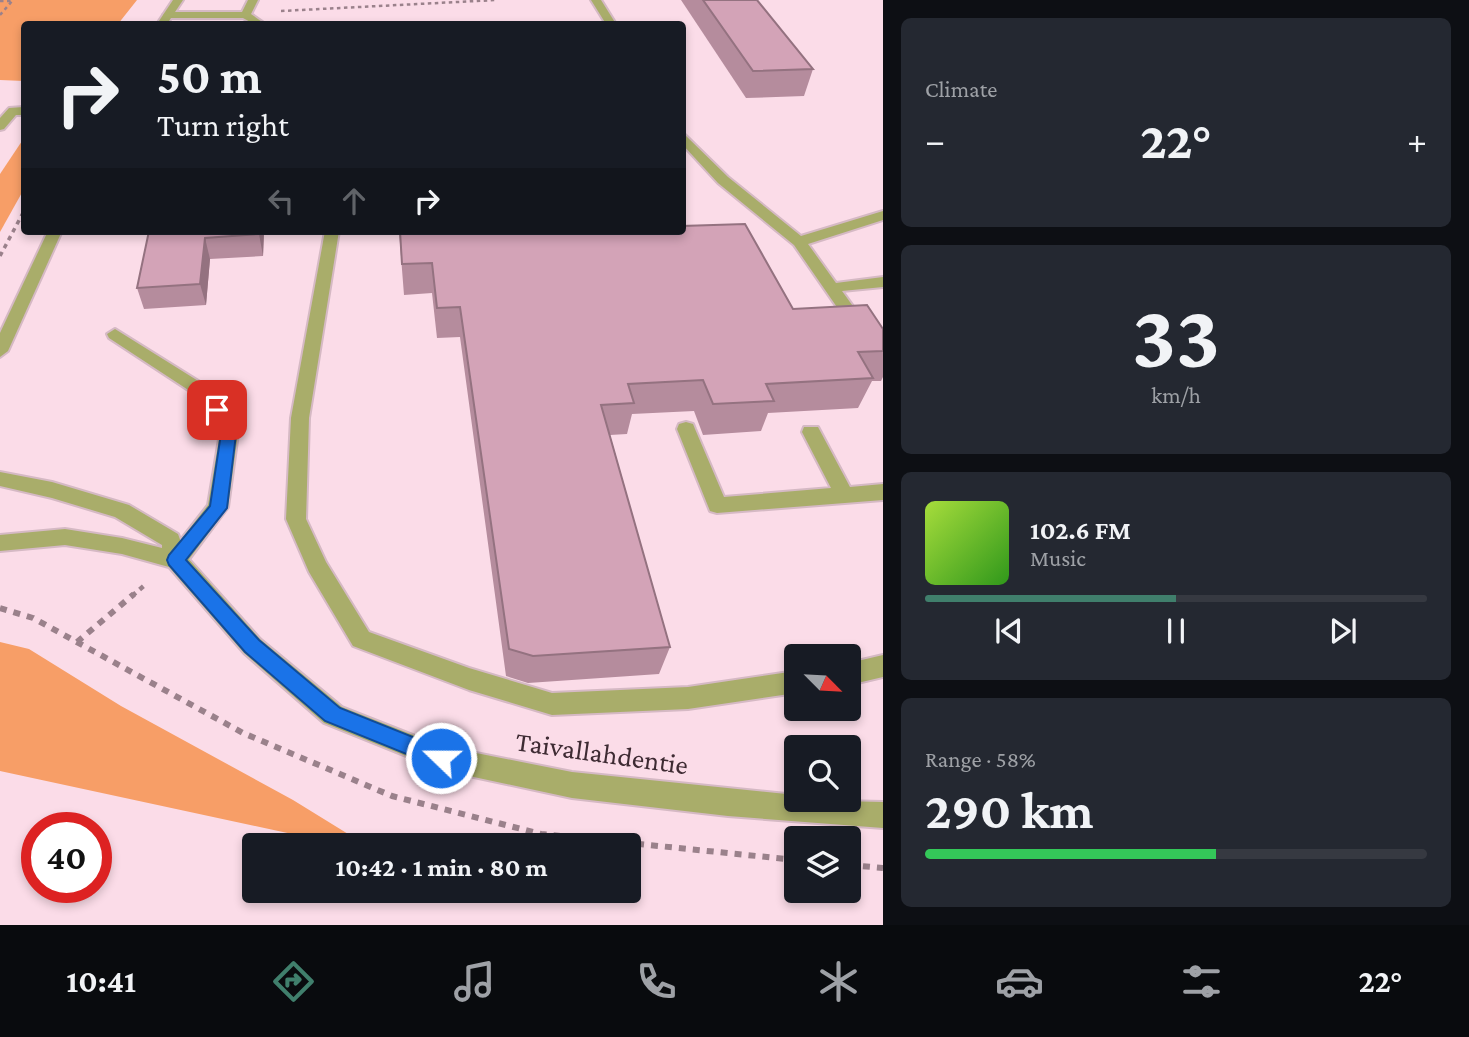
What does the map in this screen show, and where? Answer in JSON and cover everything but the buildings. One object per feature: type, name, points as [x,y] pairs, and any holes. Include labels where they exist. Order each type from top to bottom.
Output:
[{"type":"street","points":[[165,20],[178,0]]},
{"type":"street","points":[[245,15],[253,0]]},
{"type":"street","points":[[596,0],[609,21]]},
{"type":"street","points":[[165,20],[245,15],[255,21]]},
{"type":"street","points":[[0,126],[12,111]]},
{"type":"street","points":[[686,140],[723,180],[799,242],[883,361]]},
{"type":"street","points":[[799,242],[883,215]]},
{"type":"street","points":[[0,351],[53,235]]},
{"type":"street","points":[[331,235],[305,351],[296,519],[317,566],[361,639],[469,680],[552,704],[688,698],[784,684]]},
{"type":"street","points":[[831,288],[883,282]]},
{"type":"street","points":[[0,543],[65,537],[122,546],[176,560],[218,508],[230,426],[205,393],[115,334]]},
{"type":"street","points":[[687,429],[717,505],[883,492]]},
{"type":"street","points":[[811,432],[844,495]]},
{"type":"street","name":"Taivallahdentie","points":[[0,479],[52,490],[122,511],[171,540],[176,560],[252,646],[332,715],[441,758],[572,785],[727,803],[883,815]]},
{"type":"street","points":[[861,672],[883,665]]},
{"type":"path","points":[[0,1],[13,0]]},
{"type":"path","points":[[0,15],[13,0]]},
{"type":"path","points":[[245,15],[309,8],[496,0]]},
{"type":"path","points":[[0,256],[21,217]]},
{"type":"path","points":[[77,642],[176,560]]},
{"type":"path","points":[[861,866],[883,868]]},
{"type":"shaded area","points":[[0,0],[137,0],[120,21],[21,21],[21,81],[0,80]]},
{"type":"shaded area","points":[[21,142],[21,194],[0,232],[0,174]]},
{"type":"shaded area","points":[[0,642],[29,649],[121,706],[293,800],[347,833],[287,833],[0,771]]},
{"type":"route","points":[[217,410],[230,426],[218,508],[176,560],[252,646],[332,715],[441,758]]}]
